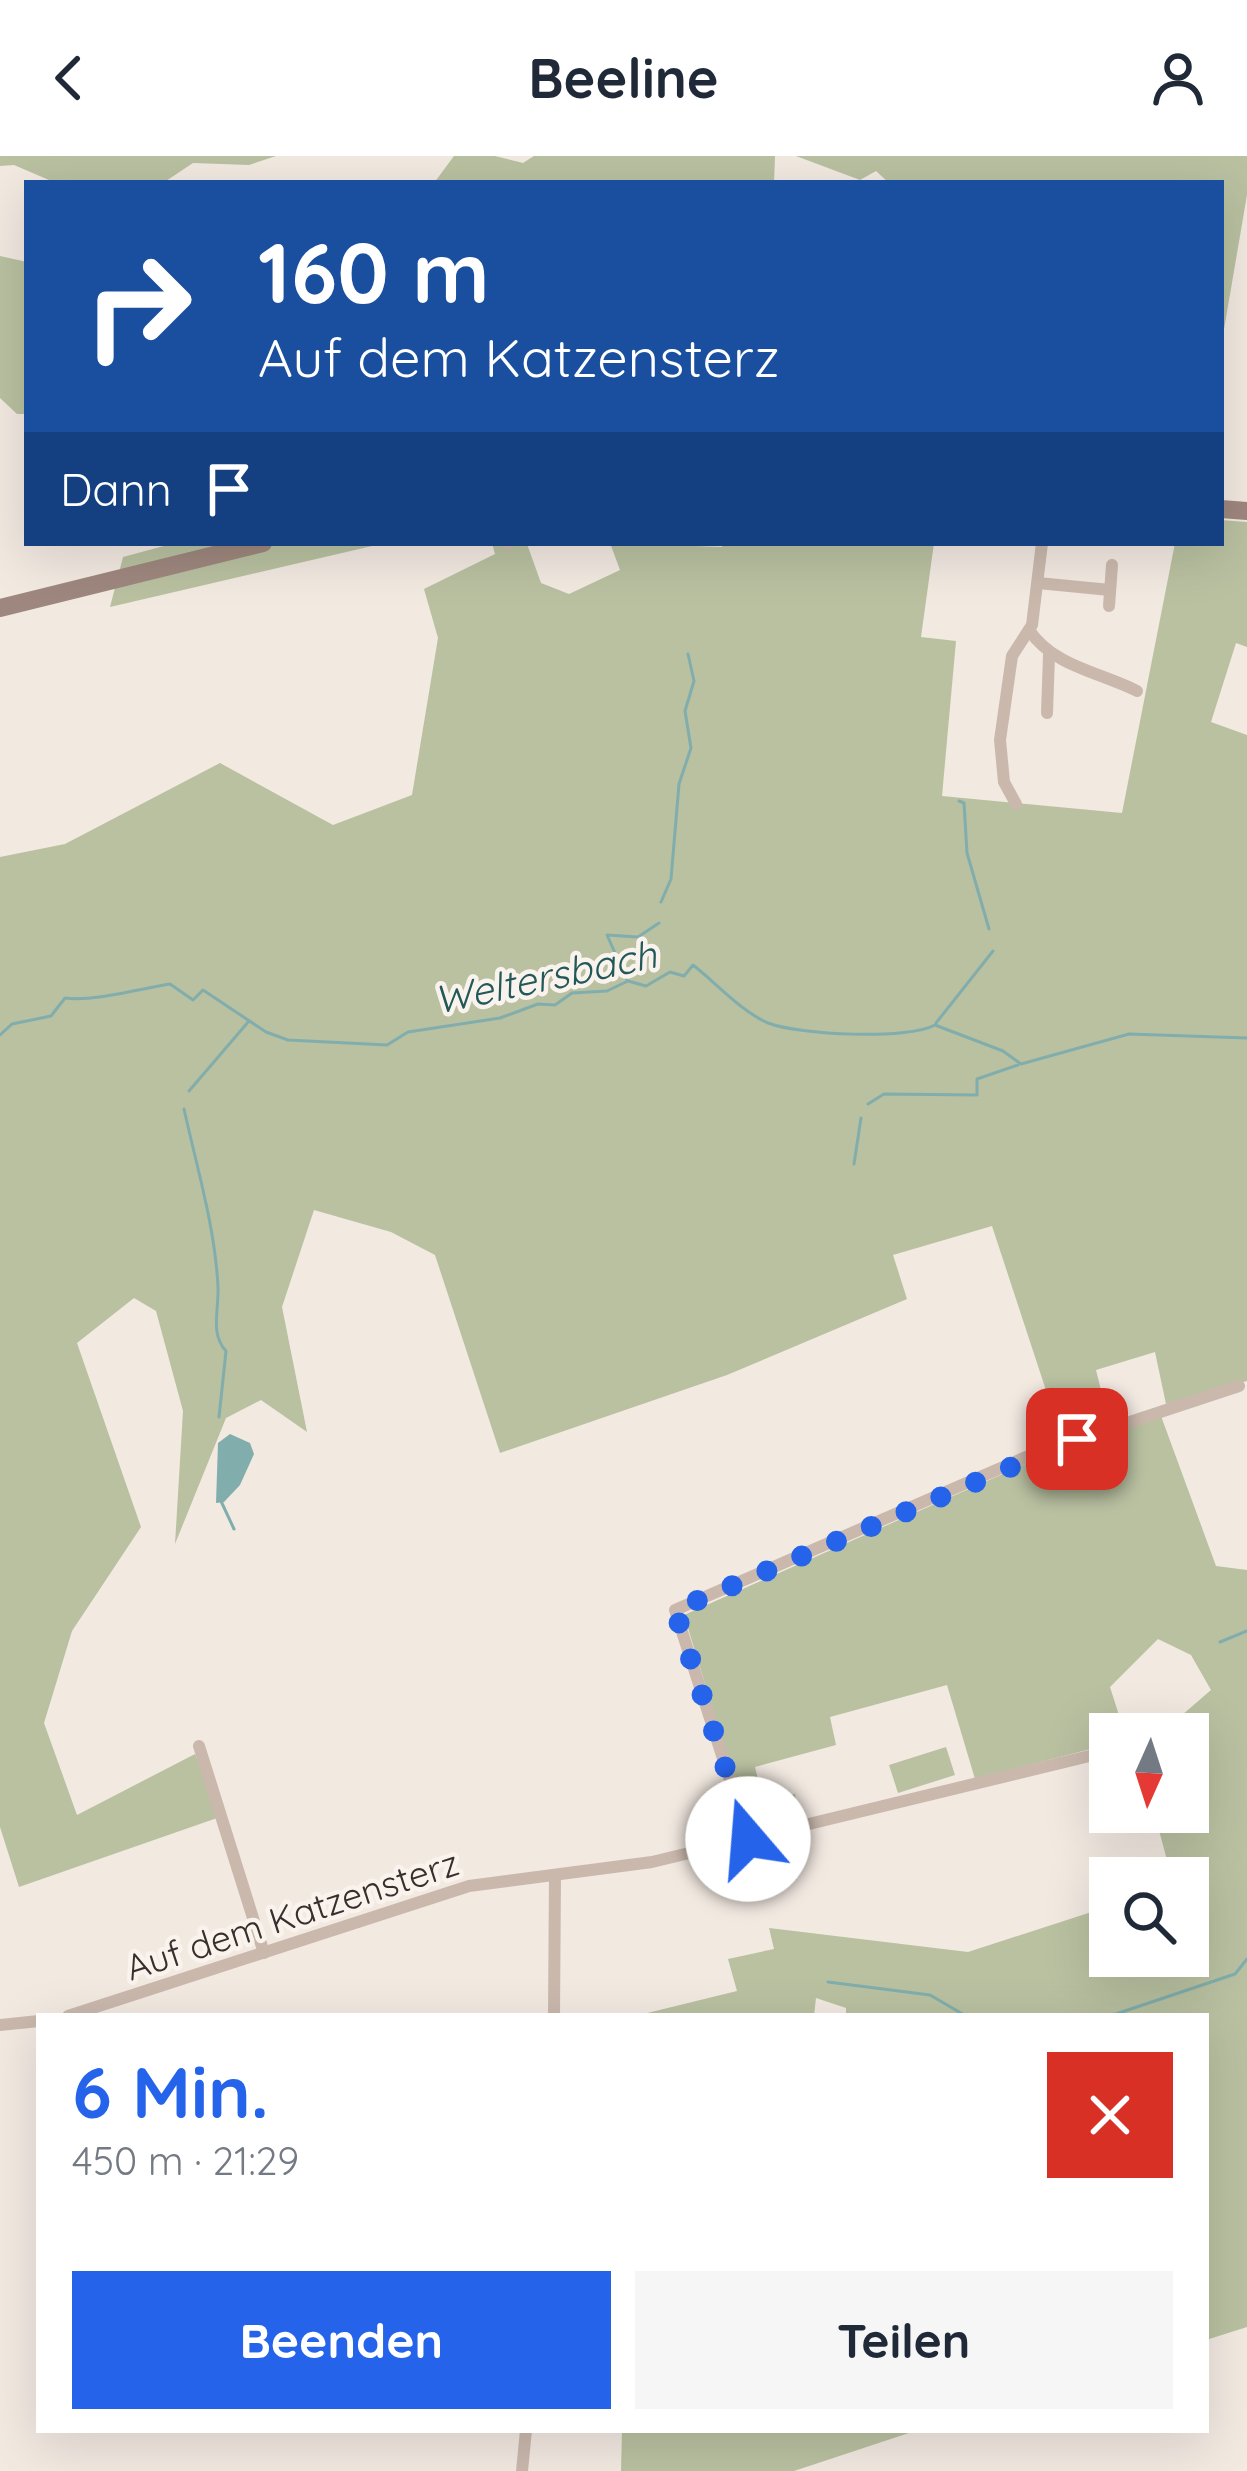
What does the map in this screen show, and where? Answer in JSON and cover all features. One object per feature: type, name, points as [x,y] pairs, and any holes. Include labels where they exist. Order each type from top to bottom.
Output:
[{"type":"main road","points":[[0,608],[251,546]]},
{"type":"street","points":[[1016,804],[1004,782],[1000,740],[1012,656],[1029,630],[1042,546]]},
{"type":"street","points":[[1109,605],[1112,565]]},
{"type":"street","points":[[1038,583],[1110,590]]},
{"type":"street","points":[[1029,630],[1049,655],[1137,691]]},
{"type":"street","points":[[1047,713],[1049,655]]},
{"type":"street","points":[[748,1839],[675,1610],[1033,1454],[1239,1386]]},
{"type":"street","points":[[199,1746],[264,1953]]},
{"type":"street","name":"Auf dem Katzensterz","points":[[77,2013],[450,1892],[652,1862],[1089,1756]]},
{"type":"street","points":[[554,2013],[555,1875]]},
{"type":"street","points":[[0,2025],[36,2021]]},
{"type":"street","points":[[522,2471],[526,2433]]},
{"type":"green space","points":[[0,156],[276,156],[249,165],[193,163],[168,180],[49,180],[14,165],[0,166]]},
{"type":"green space","points":[[454,156],[495,156],[523,163],[534,156],[775,156],[774,180],[436,180]]},
{"type":"green space","points":[[796,156],[1247,156],[1247,195],[1224,329],[1224,180],[886,180],[876,171],[860,180]]},
{"type":"green space","points":[[0,256],[24,261],[24,414],[17,414],[0,398]]},
{"type":"green space","points":[[1224,520],[1247,522],[1247,647],[1236,643],[1211,722],[1247,735],[1247,1381],[1166,1404],[1155,1352],[1096,1370],[1109,1422],[1062,1439],[992,1226],[893,1255],[907,1299],[727,1375],[500,1453],[435,1255],[391,1232],[314,1210],[282,1307],[307,1432],[261,1400],[226,1418],[175,1544],[183,1411],[156,1311],[134,1298],[77,1343],[141,1527],[72,1631],[44,1723],[77,1815],[195,1754],[220,1817],[19,1887],[0,1827],[0,857],[65,844],[220,763],[333,825],[412,795],[438,638],[424,589],[495,554],[493,546],[528,546],[541,583],[569,594],[620,570],[611,546],[934,546],[921,637],[956,641],[942,796],[1122,813],[1174,546],[1224,546]]},
{"type":"green space","points":[[164,546],[372,546],[110,607],[123,557]]},
{"type":"green space","points":[[1161,1416],[1216,1566],[1247,1570],[1247,2327],[1209,2339],[1209,2013],[846,2013],[846,2008],[816,1998],[814,2013],[647,2013],[737,1991],[728,1959],[774,1949],[769,1928],[968,1952],[1089,1913],[1089,1977],[1209,1977],[1209,1857],[1166,1857],[1160,1833],[1209,1833],[1209,1713],[1184,1713],[1211,1690],[1191,1655],[1158,1639],[1110,1687],[1118,1713],[1089,1713],[1089,1749],[975,1779],[947,1685],[830,1717],[836,1745],[755,1767],[763,1800],[795,1794],[800,1822],[751,1834],[684,1615],[1041,1457]]},
{"type":"green space","points":[[946,1747],[955,1775],[898,1793],[889,1765]]},
{"type":"green space","points":[[622,2433],[909,2433],[794,2471],[621,2471]]},
{"type":"water","points":[[230,1434],[250,1443],[254,1454],[240,1485],[224,1502],[216,1503],[218,1443]]},
{"type":"waterway","points":[[661,902],[671,879],[679,784],[691,748],[685,711],[694,681],[688,654]]},
{"type":"waterway","points":[[959,801],[964,803],[967,853],[989,929]]},
{"type":"waterway","points":[[627,980],[607,935],[638,937],[659,923]]},
{"type":"waterway","points":[[936,1023],[993,951]]},
{"type":"waterway","name":"Weltersbach","points":[[0,1035],[12,1024],[51,1016],[65,998],[102,997],[170,984],[193,1000],[203,990],[266,1032],[288,1040],[387,1045],[408,1032],[500,1018],[538,1004],[555,1005],[572,993],[607,991],[628,981],[646,986],[670,972],[684,976],[693,965],[768,1023],[853,1034],[902,1033],[935,1025],[1003,1051],[1021,1064],[1129,1034],[1247,1038]]},
{"type":"waterway","points":[[189,1091],[249,1021]]},
{"type":"waterway","points":[[868,1104],[884,1094],[977,1095],[977,1079],[1018,1065]]},
{"type":"waterway","points":[[184,1109],[205,1198],[216,1265],[217,1329],[226,1351],[219,1417]]},
{"type":"waterway","points":[[854,1164],[861,1118]]},
{"type":"waterway","points":[[220,1499],[234,1529]]},
{"type":"waterway","points":[[1220,1642],[1247,1631]]},
{"type":"waterway","points":[[1119,2013],[1235,1974],[1247,1959]]},
{"type":"waterway","points":[[828,1982],[930,1995],[961,2013]]},
{"type":"route","points":[[748,1839],[675,1610],[1077,1439]]}]
